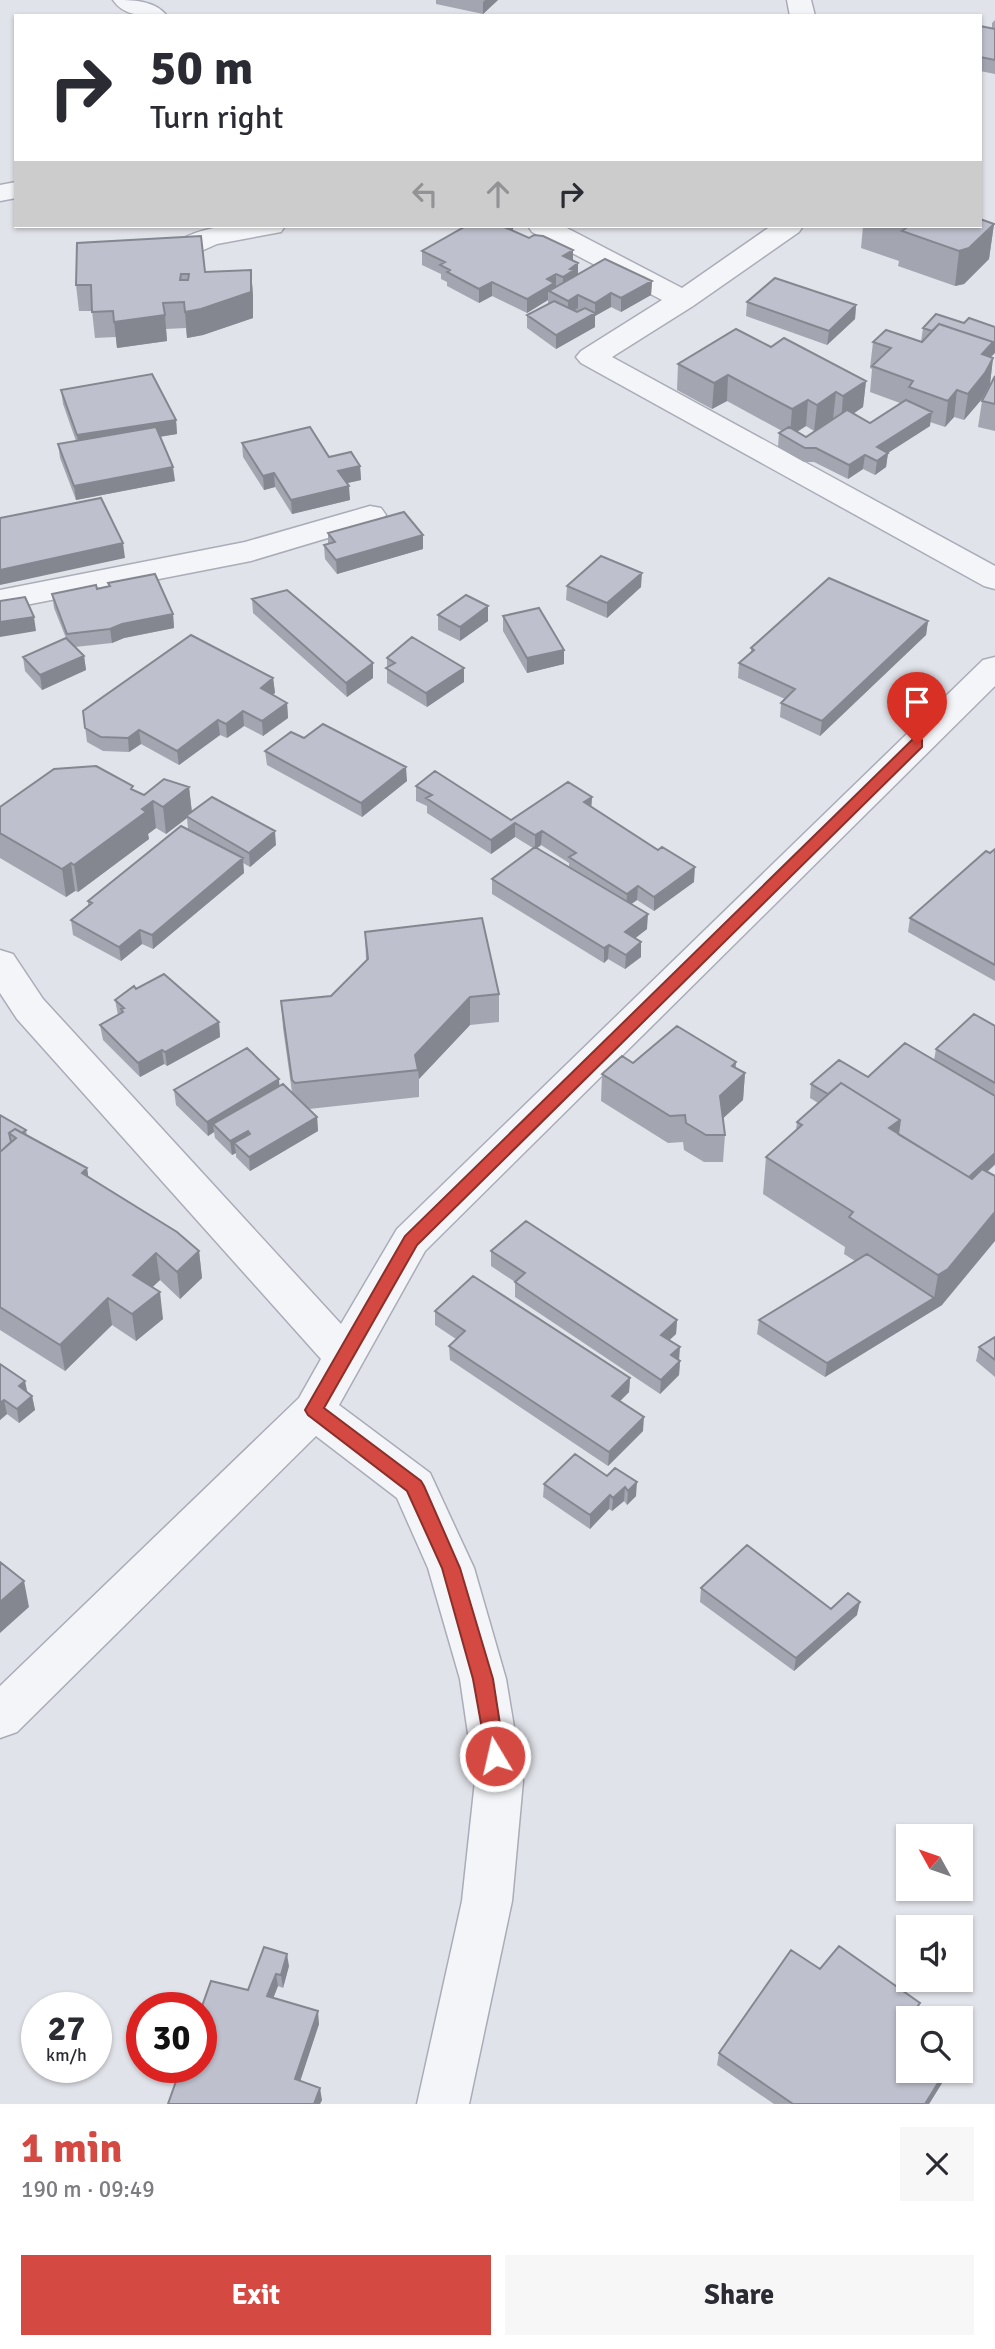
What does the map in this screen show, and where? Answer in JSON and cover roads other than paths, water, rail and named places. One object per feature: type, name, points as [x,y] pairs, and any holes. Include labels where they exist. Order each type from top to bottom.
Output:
[{"type":"street","points":[[125,0],[151,14]]},
{"type":"street","points":[[181,252],[209,237],[260,228]]},
{"type":"street","points":[[546,228],[683,300]]},
{"type":"street","points":[[786,228],[683,300],[591,357],[995,579]]},
{"type":"street","points":[[0,600],[251,551],[370,515]]},
{"type":"street","points":[[0,1717],[314,1410],[411,1240],[995,667]]},
{"type":"street","points":[[0,963],[15,1008],[345,1356]]},
{"type":"street","points":[[314,1410],[414,1486],[451,1568],[483,1679],[499,1782],[498,1795],[487,1900],[443,2104]]}]
